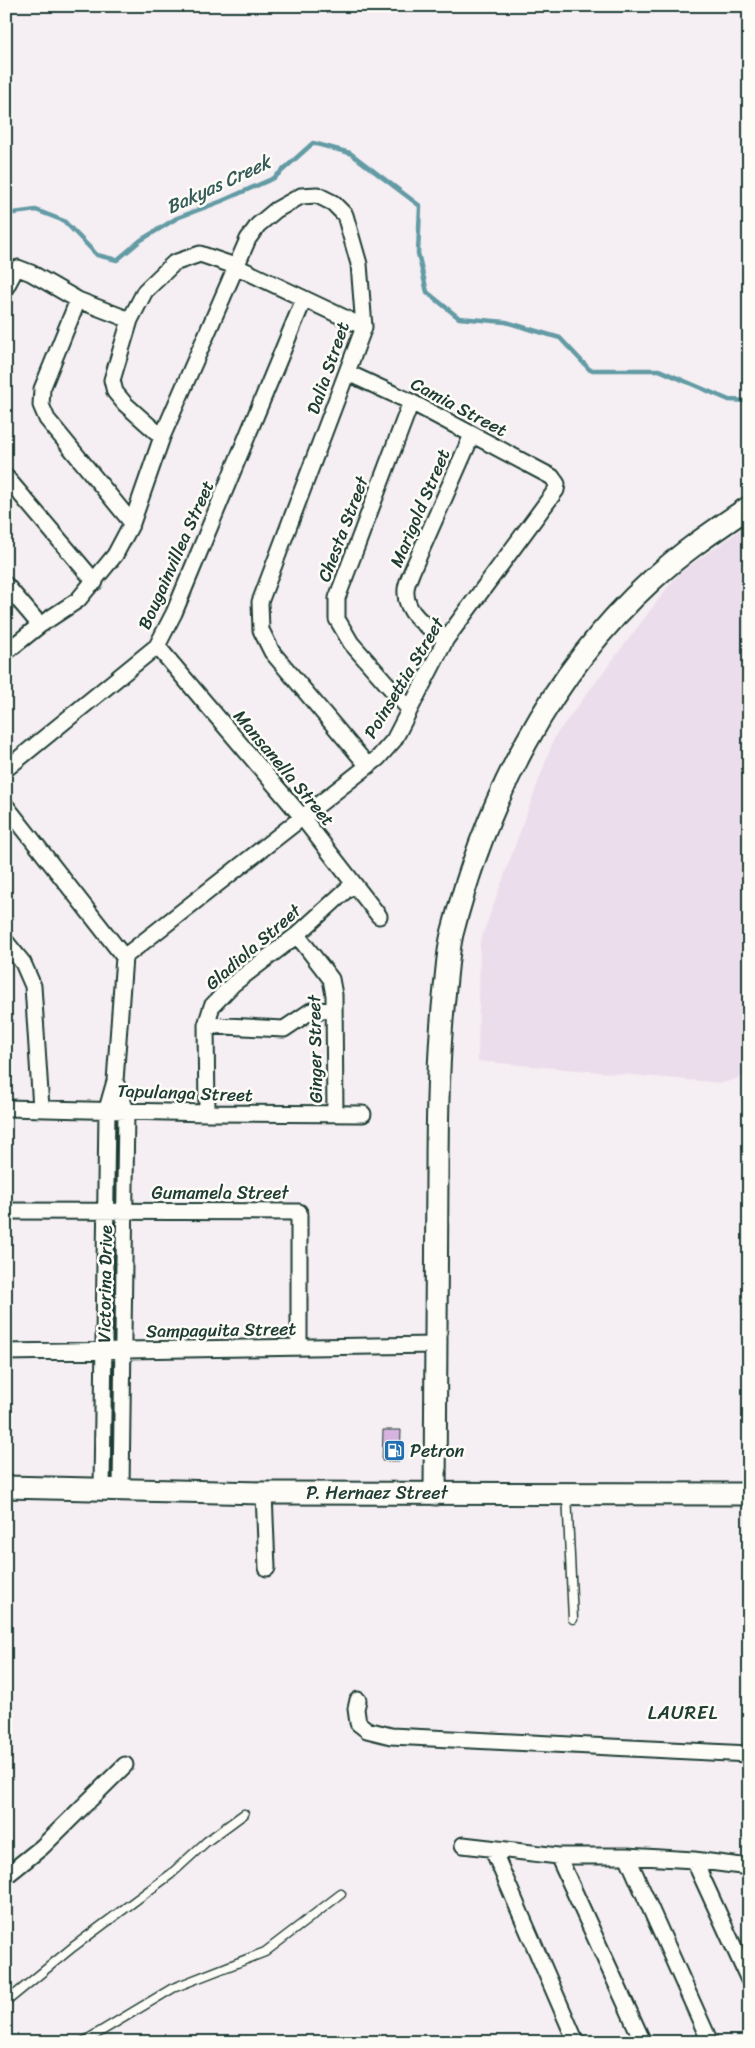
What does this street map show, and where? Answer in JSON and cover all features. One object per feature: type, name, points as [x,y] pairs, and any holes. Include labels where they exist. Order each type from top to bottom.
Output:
[{"type":"street","name":"Dalia Street","points":[[6,652],[78,600],[95,582],[115,555],[132,523],[162,437],[248,239],[258,225],[276,210],[301,196],[317,195],[333,203],[345,216],[358,264],[364,327],[260,602],[260,630],[272,652],[368,766]]},
{"type":"street","points":[[162,437],[125,404],[115,392],[112,380],[130,320],[145,291],[174,262],[200,254],[235,266],[364,327]]},
{"type":"street","points":[[6,287],[18,268],[31,273],[78,300],[130,320]]},
{"type":"street","name":"Bougainvillea Street","points":[[6,769],[157,646],[174,613],[304,299]]},
{"type":"street","points":[[78,300],[42,389],[41,405],[47,419],[132,523]]},
{"type":"street","name":"Camia Street","points":[[348,373],[411,402],[552,477]]},
{"type":"street","name":"Chesta Street","points":[[409,709],[351,643],[338,620],[337,598],[411,402]]},
{"type":"street","name":"Marigold Street","points":[[446,639],[424,625],[409,606],[406,590],[412,571],[472,436]]},
{"type":"street","points":[[6,477],[95,582]]},
{"type":"street","name":"Poinsettia Street","points":[[124,956],[378,758],[394,740],[409,709],[432,670],[446,639],[556,490],[557,484],[552,477]]},
{"type":"street","points":[[435,1494],[437,1137],[440,1031],[452,936],[484,829],[530,735],[566,677],[609,622],[678,558],[704,537],[749,507]]},
{"type":"street","points":[[6,584],[40,626]]},
{"type":"street","name":"Mansanella Street","points":[[157,646],[302,817],[379,916]]},
{"type":"street","points":[[6,806],[124,956]]},
{"type":"street","name":"Gladiola Street","points":[[206,1113],[206,1025],[212,1006],[233,984],[297,934],[353,884]]},
{"type":"street","name":"Ginger Street","points":[[297,934],[331,979],[334,995],[335,1114]]},
{"type":"street","points":[[6,942],[23,963],[33,986],[40,1108]]},
{"type":"street","name":"Victorina Drive","points":[[111,1489],[104,1350],[107,1109],[115,1081],[124,956]]},
{"type":"street","points":[[206,1025],[284,1029],[312,1011],[334,1009]]},
{"type":"street","name":"Victorina Drive","points":[[111,1489],[123,1350],[126,1110],[115,1081]]},
{"type":"street","name":"Tapulanga Street","points":[[6,1108],[107,1109],[206,1113],[363,1114]]},
{"type":"street","name":"Gumamela Street","points":[[6,1211],[299,1212],[299,1347]]},
{"type":"street","name":"Sampaguita Street","points":[[6,1352],[436,1345]]},
{"type":"street","name":"P. Hernaez Street","points":[[6,1487],[264,1493],[435,1494],[567,1492],[749,1494]]},
{"type":"street","points":[[264,1493],[267,1568]]},
{"type":"street","points":[[358,1700],[356,1709],[358,1723],[367,1730],[391,1736],[749,1754]]},
{"type":"street","points":[[6,1876],[42,1847],[125,1765]]},
{"type":"street","points":[[463,1844],[494,1850],[558,1856],[627,1856],[694,1860],[749,1867]]},
{"type":"street","points":[[494,1850],[576,2042]]},
{"type":"street","points":[[558,1856],[643,2042]]},
{"type":"street","points":[[627,1856],[710,2042]]},
{"type":"street","points":[[694,1860],[749,1980]]},
{"type":"lane","points":[[567,1492],[574,1619]]},
{"type":"lane","points":[[6,2002],[94,1930],[171,1874],[206,1842],[244,1814]]},
{"type":"lane","points":[[83,2042],[174,1988],[265,1952],[341,1894]]},
{"type":"shaded area","points":[[749,524],[749,1075],[722,1083],[478,1061],[480,942],[555,736],[678,574]]},
{"type":"building","points":[[383,1430],[401,1430],[400,1461],[382,1461]]},
{"type":"waterway","name":"Bakyas Creek","points":[[6,214],[36,210],[64,221],[97,255],[117,260],[141,240],[177,218],[274,178],[313,143],[350,153],[420,206],[418,253],[427,292],[459,318],[506,322],[560,338],[590,370],[659,370],[729,400],[749,401]]},
{"type":"place","name":"Petron","points":[[394,1451]]},
{"type":"district","name":"LAUREL","points":[[683,1712]]}]
